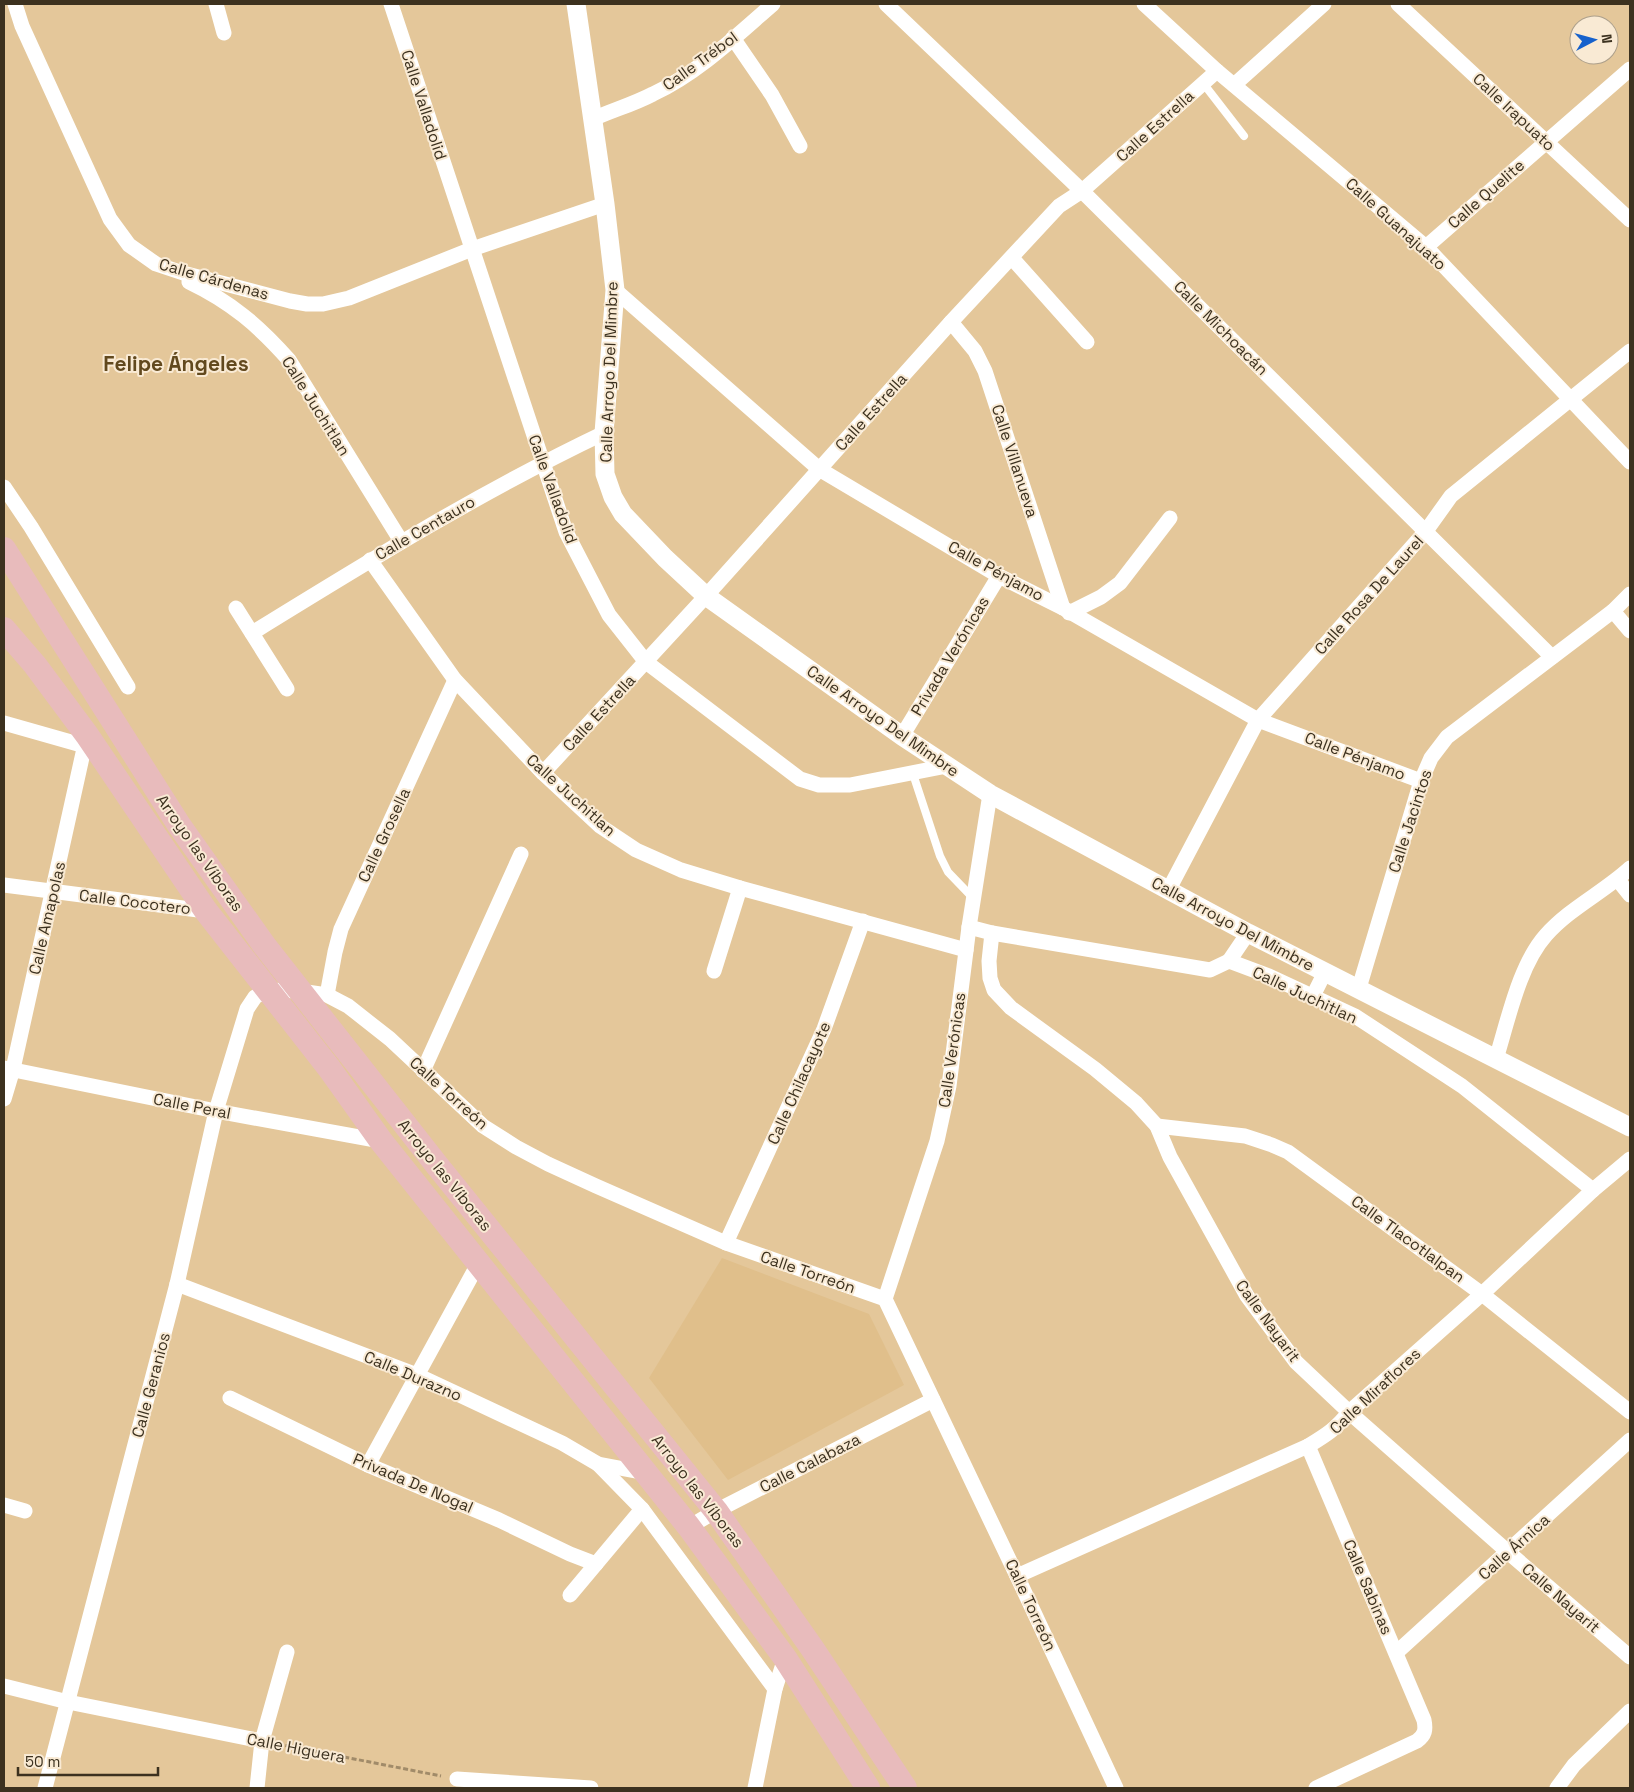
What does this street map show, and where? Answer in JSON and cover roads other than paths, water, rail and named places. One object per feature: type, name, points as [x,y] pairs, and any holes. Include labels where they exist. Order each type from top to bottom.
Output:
[{"type":"main road","name":"Arroyo las Víboras","points":[[4,549],[179,825],[264,945],[448,1180],[716,1510],[812,1648],[905,1788]]},
{"type":"main road","name":"Arroyo las Víboras","points":[[4,629],[35,665],[86,741],[206,911],[329,1068],[381,1141],[689,1527],[785,1658],[868,1788]]},
{"type":"street","name":"Calle Cárdenas","points":[[15,4],[22,26],[110,219],[130,245],[156,264],[290,301],[323,304],[349,298],[472,249]]},
{"type":"street","points":[[216,4],[224,33]]},
{"type":"street","name":"Calle Valladolid","points":[[391,4],[566,532],[609,615],[646,662],[800,779],[819,784],[850,786],[947,766]]},
{"type":"street","name":"Calle Arroyo Del Mimbre","points":[[576,4],[605,204],[615,290],[604,433],[605,474],[613,496],[623,514],[665,558],[706,596],[902,736],[990,794],[1248,933],[1630,1127]]},
{"type":"street","name":"Calle Trébol","points":[[593,118],[654,94],[694,69],[773,4]]},
{"type":"street","name":"Calle Michoacán","points":[[886,4],[1082,191],[1552,657]]},
{"type":"street","name":"Calle Guanajuato","points":[[1144,4],[1234,85],[1426,246],[1630,462]]},
{"type":"street","points":[[1234,85],[1324,4]]},
{"type":"street","name":"Calle Irapuato","points":[[1398,4],[1630,220]]},
{"type":"street","points":[[733,38],[772,95],[800,146]]},
{"type":"street","name":"Calle Quelite","points":[[1426,246],[1630,69]]},
{"type":"street","name":"Calle Estrella","points":[[543,773],[706,596],[951,322],[1059,206],[1082,191],[1217,70]]},
{"type":"street","points":[[472,249],[605,204]]},
{"type":"street","points":[[1012,258],[1087,342]]},
{"type":"street","name":"Calle Juchitlan","points":[[156,264],[230,304],[267,335],[289,360],[401,541]]},
{"type":"street","name":"Calle Pénjamo","points":[[615,290],[820,469],[999,576],[1066,610],[1258,720],[1421,781]]},
{"type":"street","name":"Calle Villanueva","points":[[951,322],[975,351],[985,371],[1066,610]]},
{"type":"street","name":"Calle Rosa De Laurel","points":[[1168,890],[1258,720],[1426,531],[1451,496],[1630,351]]},
{"type":"street","name":"Calle Centauro","points":[[252,634],[401,541],[543,462],[604,433]]},
{"type":"street","points":[[4,487],[31,527],[128,687]]},
{"type":"street","points":[[1066,610],[1101,597],[1120,582],[1170,518]]},
{"type":"street","name":"Calle Juchitlan","points":[[370,560],[455,680],[543,773],[600,826],[636,850],[681,870],[740,888],[966,950]]},
{"type":"street","name":"Privada Verónicas","points":[[902,736],[999,576]]},
{"type":"street","name":"Calle Jacintos","points":[[1359,988],[1421,781],[1431,758],[1447,737],[1613,610],[1630,594]]},
{"type":"street","points":[[236,608],[287,689]]},
{"type":"street","points":[[1613,610],[1630,631]]},
{"type":"street","name":"Calle Grosella","points":[[327,995],[341,929],[455,680]]},
{"type":"street","points":[[4,723],[86,741]]},
{"type":"street","name":"Calle Amapolas","points":[[4,1099],[8,1069],[53,891],[86,741]]},
{"type":"street","name":"Calle Verónicas","points":[[885,1299],[938,1141],[949,1086],[969,927],[990,794]]},
{"type":"street","points":[[422,1070],[521,854]]},
{"type":"street","points":[[1496,1059],[1523,972],[1532,953],[1561,920],[1618,880],[1630,868]]},
{"type":"street","points":[[1618,880],[1630,895]]},
{"type":"street","name":"Calle Cocotero","points":[[4,885],[206,911]]},
{"type":"street","points":[[714,971],[740,888]]},
{"type":"street","name":"Calle Chilacayote","points":[[726,1243],[824,1029],[863,921]]},
{"type":"street","points":[[969,927],[992,934],[1210,970],[1230,961],[1248,933]]},
{"type":"street","name":"Calle Nayarit","points":[[992,934],[989,961],[990,978],[994,990],[1011,1008],[1095,1069],[1136,1103],[1157,1126],[1170,1157],[1247,1296],[1296,1362],[1508,1552],[1630,1657]]},
{"type":"street","name":"Calle Juchitlan","points":[[1230,961],[1269,976],[1355,1016],[1462,1086],[1592,1190]]},
{"type":"street","points":[[1313,996],[1325,972]]},
{"type":"street","name":"Calle Torreón","points":[[267,990],[300,991],[327,995],[355,1011],[390,1039],[483,1126],[548,1164],[726,1243],[885,1299],[1116,1788]]},
{"type":"street","name":"Calle Geranios","points":[[45,1788],[177,1284],[216,1111],[247,1009],[255,997],[267,990]]},
{"type":"street","name":"Calle Peral","points":[[8,1069],[216,1111],[381,1141]]},
{"type":"street","name":"Calle Tlacotlalpan","points":[[1157,1126],[1245,1136],[1288,1152],[1482,1294],[1630,1412]]},
{"type":"street","name":"Calle Miraflores","points":[[1017,1576],[1308,1446],[1338,1427],[1350,1412],[1482,1294],[1592,1190],[1626,1167]]},
{"type":"street","points":[[368,1465],[478,1264]]},
{"type":"street","name":"Calle Durazno","points":[[177,1284],[417,1375],[562,1443],[598,1464],[646,1473]]},
{"type":"street","name":"Privada De Nogal","points":[[230,1398],[368,1465],[499,1520],[570,1554],[596,1564]]},
{"type":"street","name":"Calle Calabaza","points":[[689,1527],[716,1510],[933,1400]]},
{"type":"street","name":"Calle Árnica","points":[[1396,1653],[1630,1440]]},
{"type":"street","name":"Calle Sabinas","points":[[1308,1446],[1424,1720],[1426,1729],[1423,1737],[1417,1742],[1316,1788]]},
{"type":"street","points":[[598,1464],[642,1509],[775,1689]]},
{"type":"street","points":[[4,1504],[25,1511]]},
{"type":"street","points":[[570,1595],[642,1509]]},
{"type":"street","points":[[257,1788],[262,1741],[287,1652]]},
{"type":"street","points":[[755,1788],[775,1689],[785,1658]]},
{"type":"street","name":"Calle Higuera","points":[[4,1686],[68,1702],[262,1741]]},
{"type":"street","points":[[1557,1788],[1574,1765],[1630,1711]]},
{"type":"street","points":[[458,1780],[591,1788]]},
{"type":"lane","points":[[1203,83],[1244,136]]},
{"type":"lane","points":[[913,774],[940,856],[948,872],[973,899]]},
{"type":"district","name":"Felipe Ángeles","points":[[176,363]]}]
